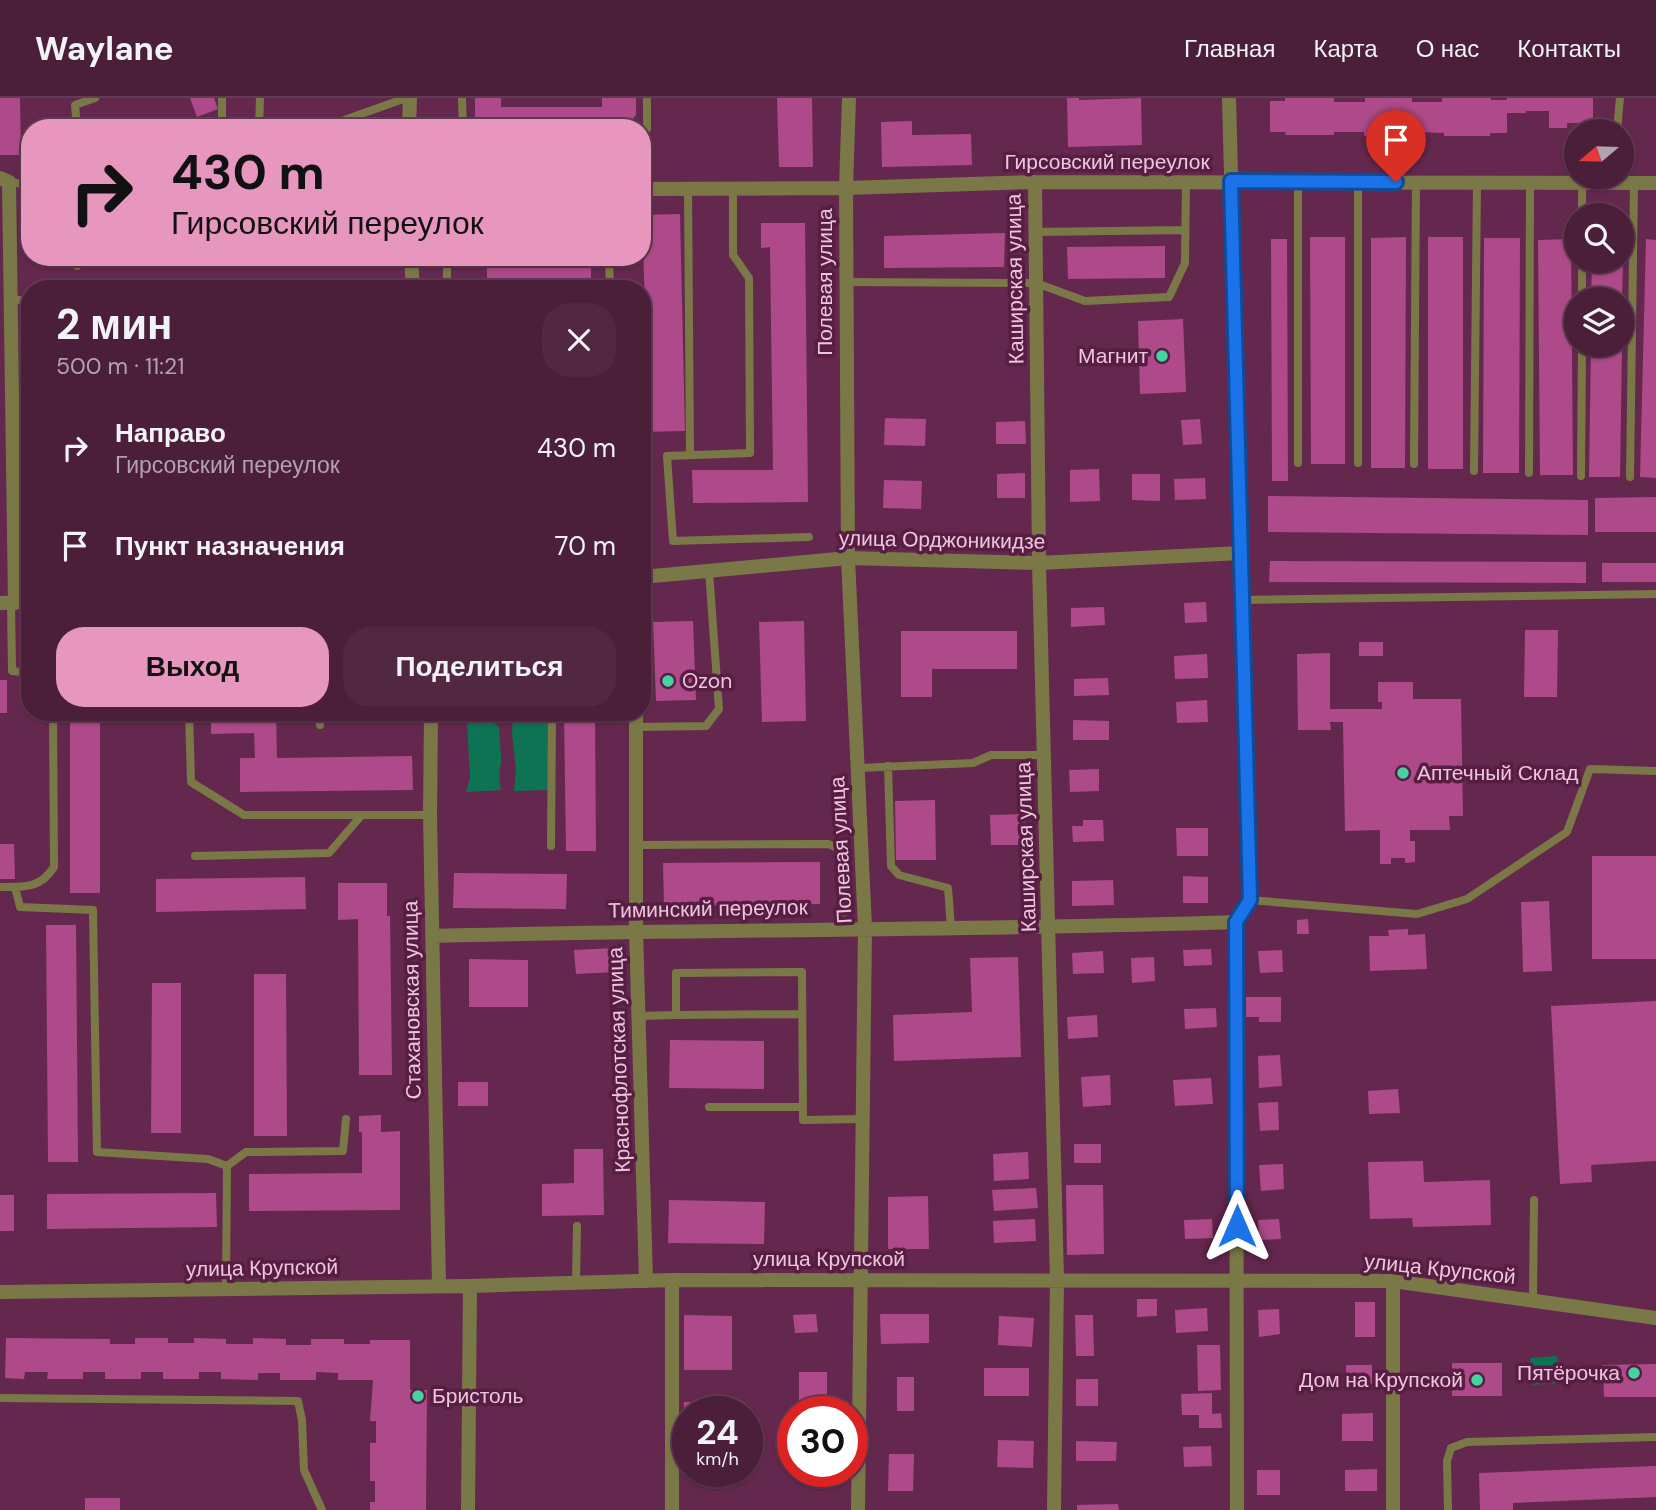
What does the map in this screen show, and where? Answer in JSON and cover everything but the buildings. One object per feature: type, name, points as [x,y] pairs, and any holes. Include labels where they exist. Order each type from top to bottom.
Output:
[{"type":"street","points":[[408,98],[409,119]]},
{"type":"street","name":"Полевая улица","points":[[849,98],[846,188],[848,558],[866,928],[858,1510]]},
{"type":"street","points":[[1229,98],[1250,900],[1236,922],[1237,1510]]},
{"type":"street","points":[[5,180],[11,300],[14,603]]},
{"type":"street","name":"Гирсовский переулок","points":[[651,190],[846,188],[1035,182],[1564,183]]},
{"type":"street","name":"Каширская улица","points":[[1035,182],[1039,563],[1056,1280],[1054,1510]]},
{"type":"street","name":"Гирсовский переулок","points":[[1634,183],[1656,183]]},
{"type":"street","name":"улица Орджоникидзе","points":[[651,576],[848,558],[1039,563],[1241,553]]},
{"type":"street","name":"Стахановская улица","points":[[431,721],[430,815],[439,1286]]},
{"type":"street","name":"Краснофлотская улица","points":[[636,721],[636,930],[646,1281]]},
{"type":"street","name":"Тиминский переулок","points":[[432,936],[636,930],[1049,928],[1236,922]]},
{"type":"street","points":[[672,1280],[672,1510]]},
{"type":"street","name":"улица Крупской","points":[[0,1292],[470,1286],[672,1280],[1393,1280],[1656,1318]]},
{"type":"street","points":[[1393,1280],[1393,1510]]},
{"type":"street","points":[[468,1510],[470,1286]]},
{"type":"lane","points":[[76,119],[75,105],[94,98]]},
{"type":"lane","points":[[222,98],[222,119]]},
{"type":"lane","points":[[259,119],[260,98]]},
{"type":"lane","points":[[348,119],[408,98]]},
{"type":"lane","points":[[462,98],[463,119]]},
{"type":"lane","points":[[647,98],[647,119]]},
{"type":"lane","points":[[1618,119],[1620,98]]},
{"type":"lane","points":[[846,282],[1036,283],[1085,301],[1169,297],[1185,263],[1186,182]]},
{"type":"lane","points":[[1298,182],[1298,463]]},
{"type":"lane","points":[[1358,182],[1358,463]]},
{"type":"lane","points":[[1414,464],[1416,182]]},
{"type":"lane","points":[[1474,471],[1477,183]]},
{"type":"lane","points":[[1529,474],[1530,183]]},
{"type":"lane","points":[[688,189],[690,455]]},
{"type":"lane","points":[[733,189],[733,255],[749,278],[750,453],[667,456],[673,541],[809,537]]},
{"type":"lane","points":[[1630,477],[1634,189]]},
{"type":"lane","points":[[1035,232],[1185,230]]},
{"type":"lane","points":[[11,300],[21,300]]},
{"type":"lane","points":[[1581,476],[1582,357]]},
{"type":"lane","points":[[13,459],[21,459]]},
{"type":"lane","points":[[648,721],[706,726],[719,709],[709,571]]},
{"type":"lane","points":[[1242,600],[1656,594]]},
{"type":"lane","points":[[12,671],[14,603]]},
{"type":"lane","points":[[0,671],[21,672]]},
{"type":"lane","points":[[0,887],[33,887],[48,876],[54,867],[53,721]]},
{"type":"lane","points":[[189,721],[191,782],[244,815],[430,815]]},
{"type":"lane","points":[[551,846],[552,721]]},
{"type":"lane","points":[[858,768],[973,764],[991,755],[1045,755]]},
{"type":"lane","points":[[888,766],[891,866],[899,876],[948,888],[951,928]]},
{"type":"lane","points":[[1250,900],[1417,914],[1467,899],[1566,832],[1590,769],[1656,771]]},
{"type":"lane","points":[[195,856],[329,853],[361,816]]},
{"type":"lane","points":[[636,845],[828,844],[844,850],[843,929]]},
{"type":"lane","points":[[15,887],[20,907],[93,911],[97,1152],[208,1159],[227,1166]]},
{"type":"lane","points":[[676,1015],[676,973],[802,972],[803,1120],[863,1119]]},
{"type":"lane","points":[[639,1016],[802,1014]]},
{"type":"lane","points":[[709,1108],[803,1107]]},
{"type":"lane","points":[[227,1166],[246,1152],[342,1151],[346,1119]]},
{"type":"lane","points":[[226,1289],[227,1166]]},
{"type":"lane","points":[[1533,1300],[1534,1200]]},
{"type":"lane","points":[[576,1283],[577,1226]]},
{"type":"lane","points":[[0,1398],[298,1401],[302,1420],[304,1470],[322,1510]]},
{"type":"lane","points":[[1448,1510],[1447,1461],[1451,1448],[1466,1442],[1656,1437]]},
{"type":"green space","points":[[492,721],[499,727],[501,790],[466,792],[470,778],[467,723]]},
{"type":"green space","points":[[513,721],[548,721],[548,790],[514,791],[516,769]]},
{"type":"green space","points":[[1557,1356],[1559,1383],[1533,1385],[1530,1358]]},
{"type":"place","name":"Магнит","points":[[1162,356]]},
{"type":"place","name":"Ozon","points":[[668,681]]},
{"type":"place","name":"Аптечный Склад","points":[[1403,773]]},
{"type":"place","name":"Пятёрочка","points":[[1634,1373]]},
{"type":"place","name":"Дом на Крупской","points":[[1477,1380]]},
{"type":"place","name":"Бристоль","points":[[418,1396]]},
{"type":"route","points":[[1237,1226],[1236,922],[1250,900],[1231,181],[1396,182]]}]
